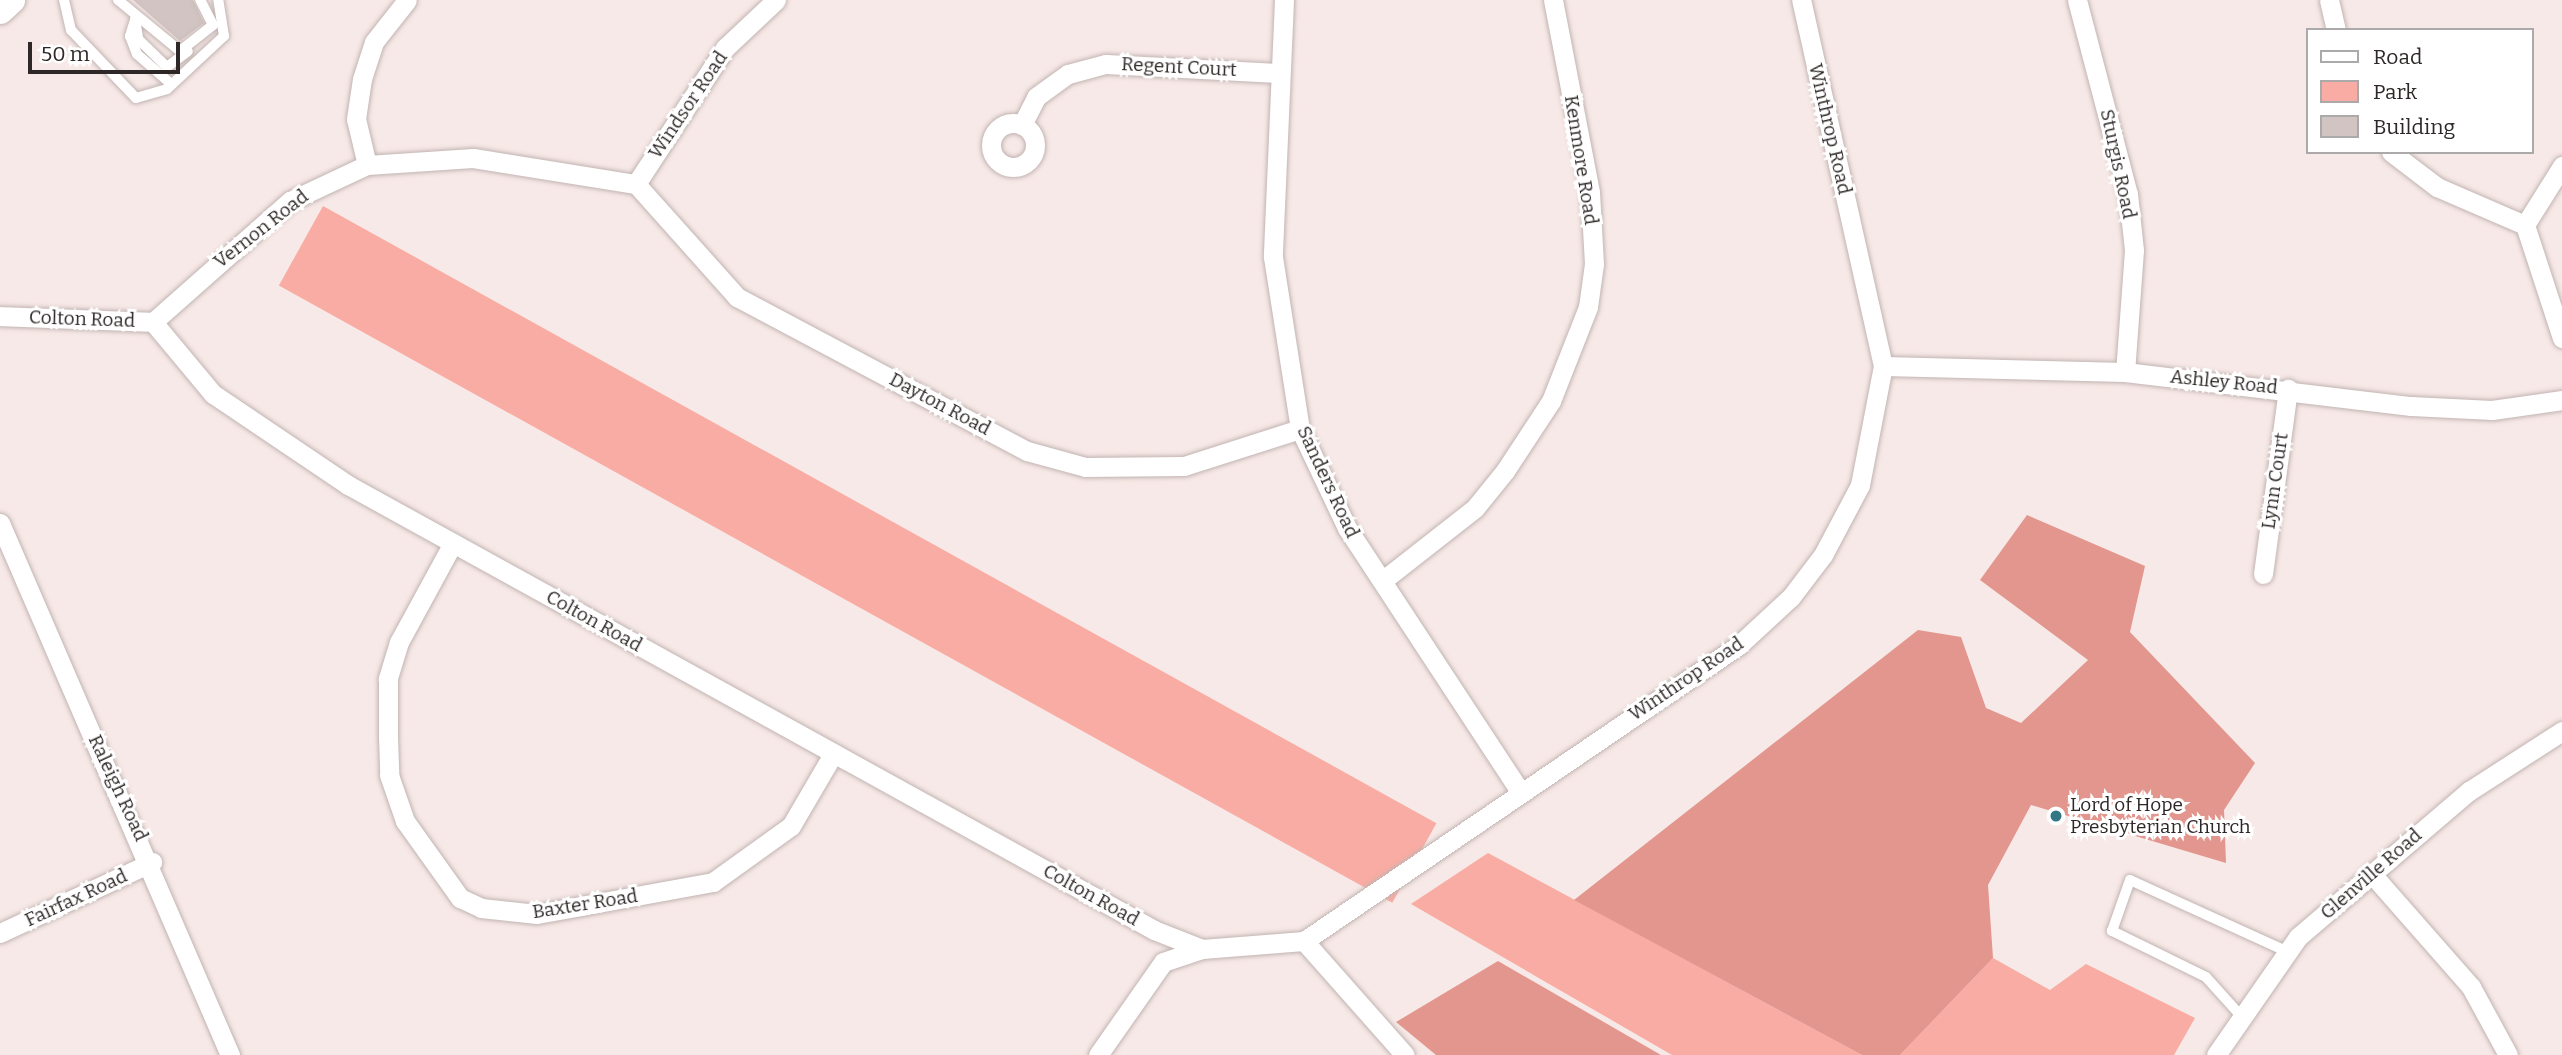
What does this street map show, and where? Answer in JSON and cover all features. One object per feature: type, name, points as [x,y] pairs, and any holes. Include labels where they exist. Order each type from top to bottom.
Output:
[{"type":"main road","points":[[0,10],[11,0]]},
{"type":"street","points":[[367,165],[356,119],[362,79],[374,42],[407,0]]},
{"type":"street","name":"Windsor Road","points":[[636,184],[725,48],[776,0]]},
{"type":"street","name":"Sanders Road","points":[[1284,0],[1273,257],[1300,429],[1347,528],[1520,791]]},
{"type":"street","name":"Kenmore Road","points":[[1382,581],[1475,508],[1505,471],[1551,401],[1588,307],[1594,264],[1590,192],[1553,0]]},
{"type":"street","name":"Winthrop Road","points":[[1304,942],[1520,791],[1740,645],[1791,597],[1849,513],[1883,366],[1801,0]]},
{"type":"street","name":"Sturgis Road","points":[[2077,0],[2128,194],[2134,250],[2125,372]]},
{"type":"street","points":[[2329,0],[2336,28]]},
{"type":"street","name":"Regent Court","points":[[1022,125],[1036,97],[1068,74],[1107,64],[1279,73]]},
{"type":"street","points":[[2393,154],[2437,187],[2525,225],[2562,338]]},
{"type":"street","name":"Vernon Road","points":[[153,322],[290,201],[367,165],[473,158],[636,184]]},
{"type":"street","points":[[2525,225],[2562,166]]},
{"type":"street","name":"Dayton Road","points":[[636,184],[737,296],[1027,451],[1084,467],[1184,466],[1300,429]]},
{"type":"street","name":"Colton Road","points":[[0,316],[153,322],[213,394],[348,485],[1154,930],[1202,949]]},
{"type":"street","name":"Ashley Road","points":[[1883,366],[2125,372],[2492,410],[2562,400]]},
{"type":"street","name":"Lynn Court","points":[[2263,574],[2288,389]]},
{"type":"street","name":"Raleigh Road","points":[[0,523],[7,564],[152,862],[230,1055]]},
{"type":"street","name":"Baxter Road","points":[[453,543],[399,642],[388,679],[388,737],[389,775],[405,821],[439,877],[460,898],[481,908],[537,914],[713,882],[791,826],[833,754]]},
{"type":"street","name":"Glenville Road","points":[[2216,1055],[2288,952],[2371,873],[2469,791],[2562,731]]},
{"type":"street","name":"Fairfax Road","points":[[0,933],[152,862]]},
{"type":"street","points":[[2371,873],[2471,987],[2508,1055]]},
{"type":"street","points":[[1098,1055],[1163,962],[1202,949],[1304,942],[1405,1055]]},
{"type":"lane","points":[[64,0],[71,30],[122,89],[136,98],[171,84],[224,36],[218,0]]},
{"type":"lane","points":[[118,0],[135,19],[175,49],[188,51]]},
{"type":"lane","points":[[135,19],[138,39],[167,67],[214,25],[200,0]]},
{"type":"lane","points":[[135,19],[130,36],[137,54],[171,84]]},
{"type":"lane","points":[[2241,1016],[2206,977],[2112,931],[2130,880],[2288,952]]},
{"type":"green space","points":[[323,206],[1436,823],[1392,903],[279,286]]},
{"type":"green space","points":[[1488,853],[1862,1055],[1672,1055],[1411,904]]},
{"type":"green space","points":[[1993,958],[2050,990],[2086,964],[2195,1018],[2174,1055],[1900,1055]]},
{"type":"shaded area","points":[[2027,515],[2145,566],[2130,632],[2255,763],[2224,810],[2226,863],[2031,805],[1988,885],[1993,958],[1900,1055],[1862,1055],[1574,900],[1918,630],[1961,637],[1986,708],[2021,723],[2088,660],[1980,580]]},
{"type":"shaded area","points":[[1498,961],[1661,1055],[1436,1055],[1396,1022]]},
{"type":"building","points":[[133,0],[193,0],[204,23],[180,41]]},
{"type":"place","name":"Lord of Hope Presbyterian Church","points":[[2056,816]]}]
